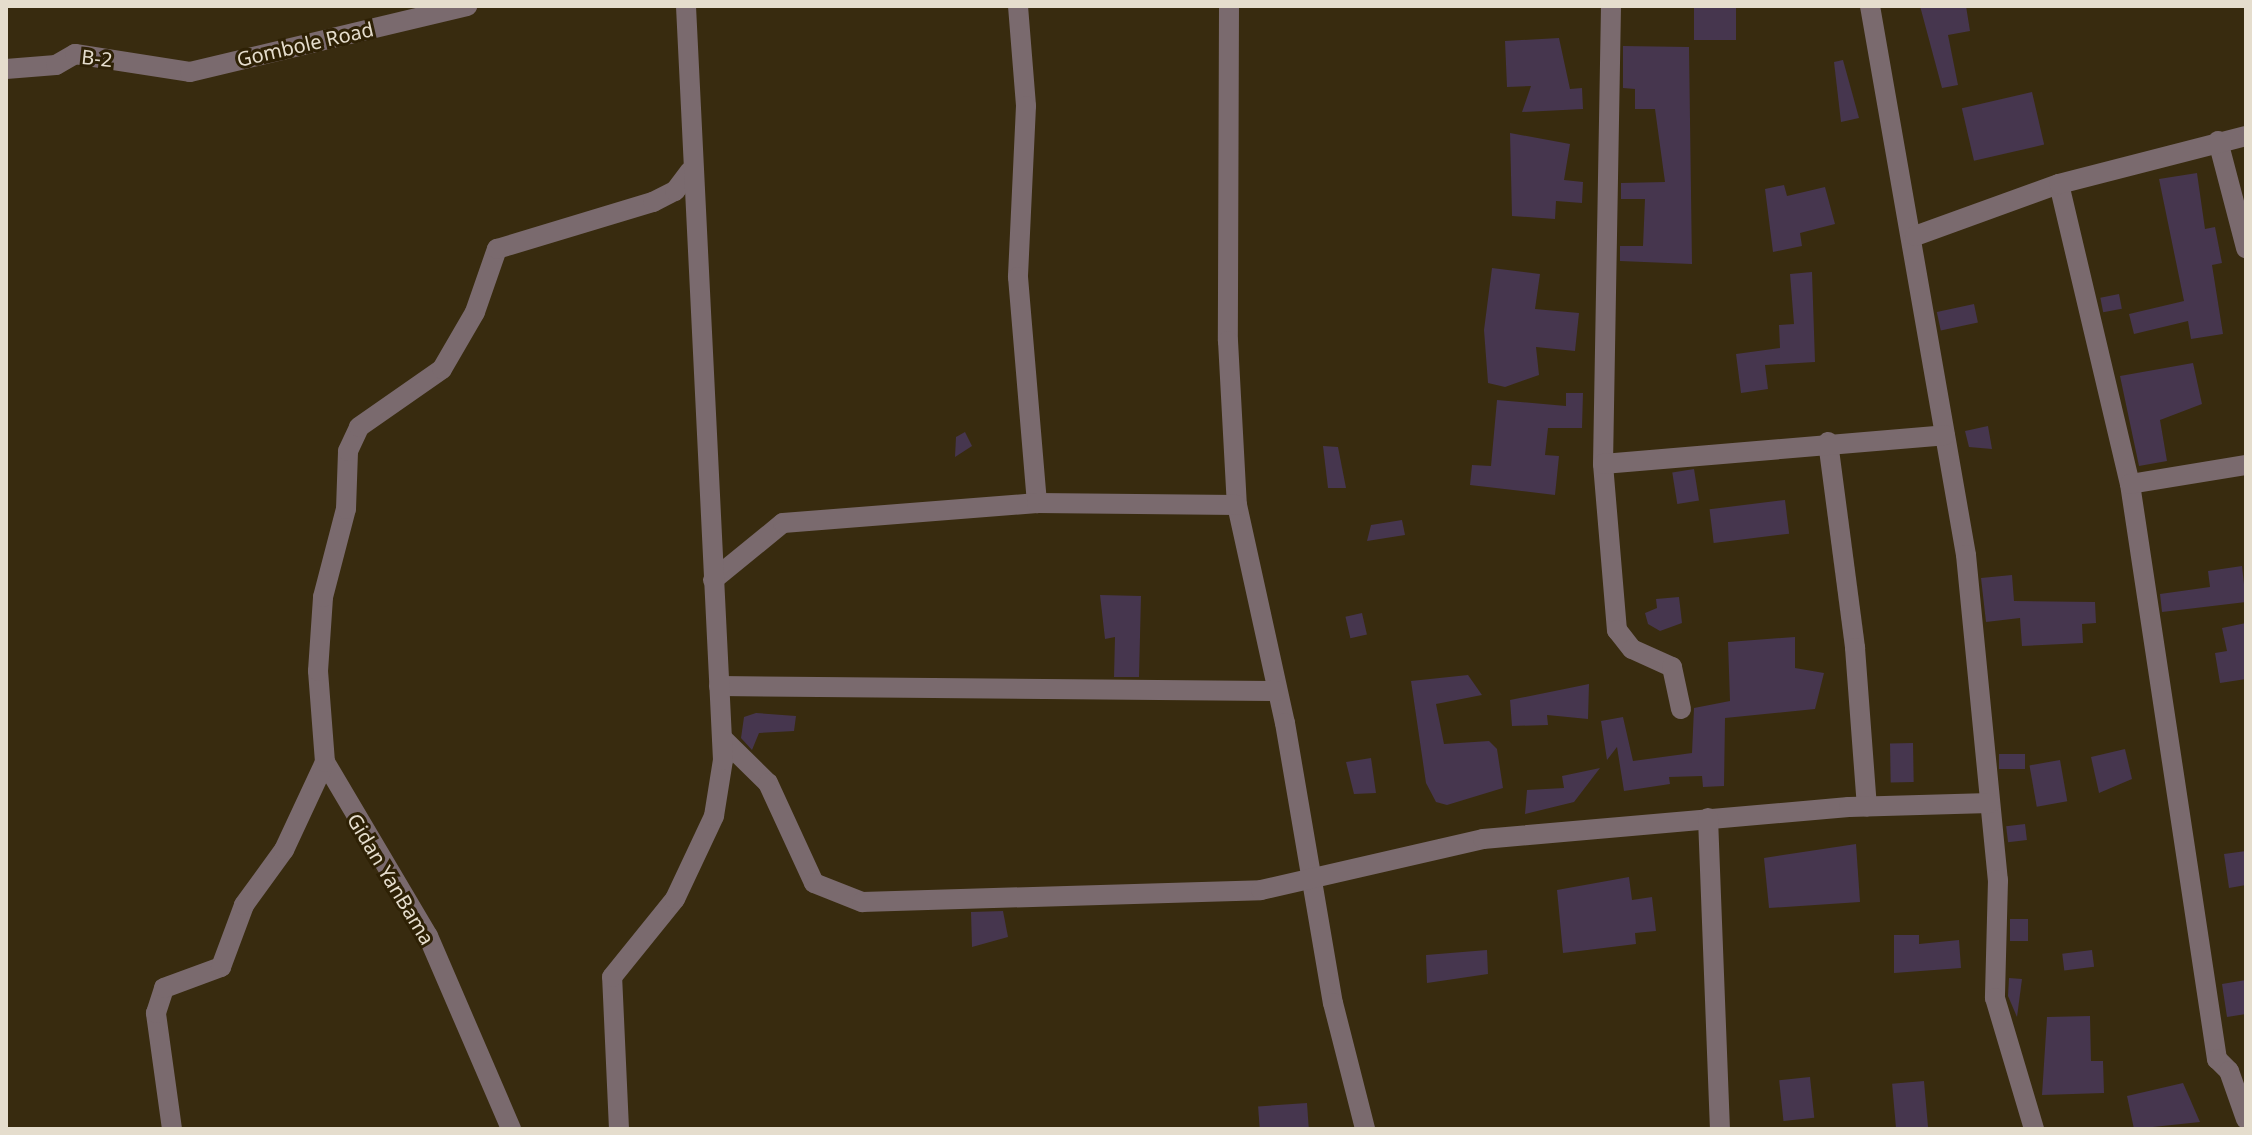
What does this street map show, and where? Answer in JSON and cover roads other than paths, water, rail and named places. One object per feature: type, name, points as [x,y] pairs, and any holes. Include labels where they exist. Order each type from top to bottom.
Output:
[{"type":"street","name":"Gombole Road","points":[[190,72],[467,6]]},
{"type":"street","points":[[619,1129],[612,977],[630,949],[654,933],[714,816],[722,738],[690,171],[686,6]]},
{"type":"street","points":[[1018,6],[1026,106],[1018,277],[1037,503]]},
{"type":"street","points":[[1229,6],[1228,341],[1237,505],[1277,691],[1309,875],[1365,1129]]},
{"type":"street","points":[[1611,6],[1603,464],[1617,630],[1632,649],[1672,667],[1681,709]]},
{"type":"street","points":[[1870,6],[1915,236],[1966,555],[1990,803],[1995,998],[2034,1129]]},
{"type":"street","name":"B-2","points":[[6,69],[56,65],[75,54],[190,72]]},
{"type":"street","points":[[1915,236],[2059,184],[2246,136]]},
{"type":"street","points":[[2218,141],[2246,248]]},
{"type":"street","points":[[172,1129],[156,1013],[164,988],[221,967],[244,905],[284,850],[325,762],[318,671],[323,597],[346,509],[348,451],[359,427],[442,369],[475,312],[497,249],[653,202],[690,171]]},
{"type":"street","points":[[2059,184],[2130,484],[2217,1059],[2238,1069],[2246,1119]]},
{"type":"street","points":[[1603,464],[1828,442],[1945,435]]},
{"type":"street","points":[[1828,442],[1867,807]]},
{"type":"street","points":[[2130,484],[2246,465]]},
{"type":"street","points":[[713,580],[783,523],[1037,503],[1237,505]]},
{"type":"street","points":[[719,686],[1277,691]]},
{"type":"street","points":[[722,738],[768,783],[814,883],[862,902],[1261,890],[1309,875],[1483,839],[1708,818],[1867,807],[1990,803]]},
{"type":"street","name":"Gidan YanBama","points":[[325,762],[428,936],[511,1129]]},
{"type":"street","points":[[1708,818],[1720,1129]]}]
